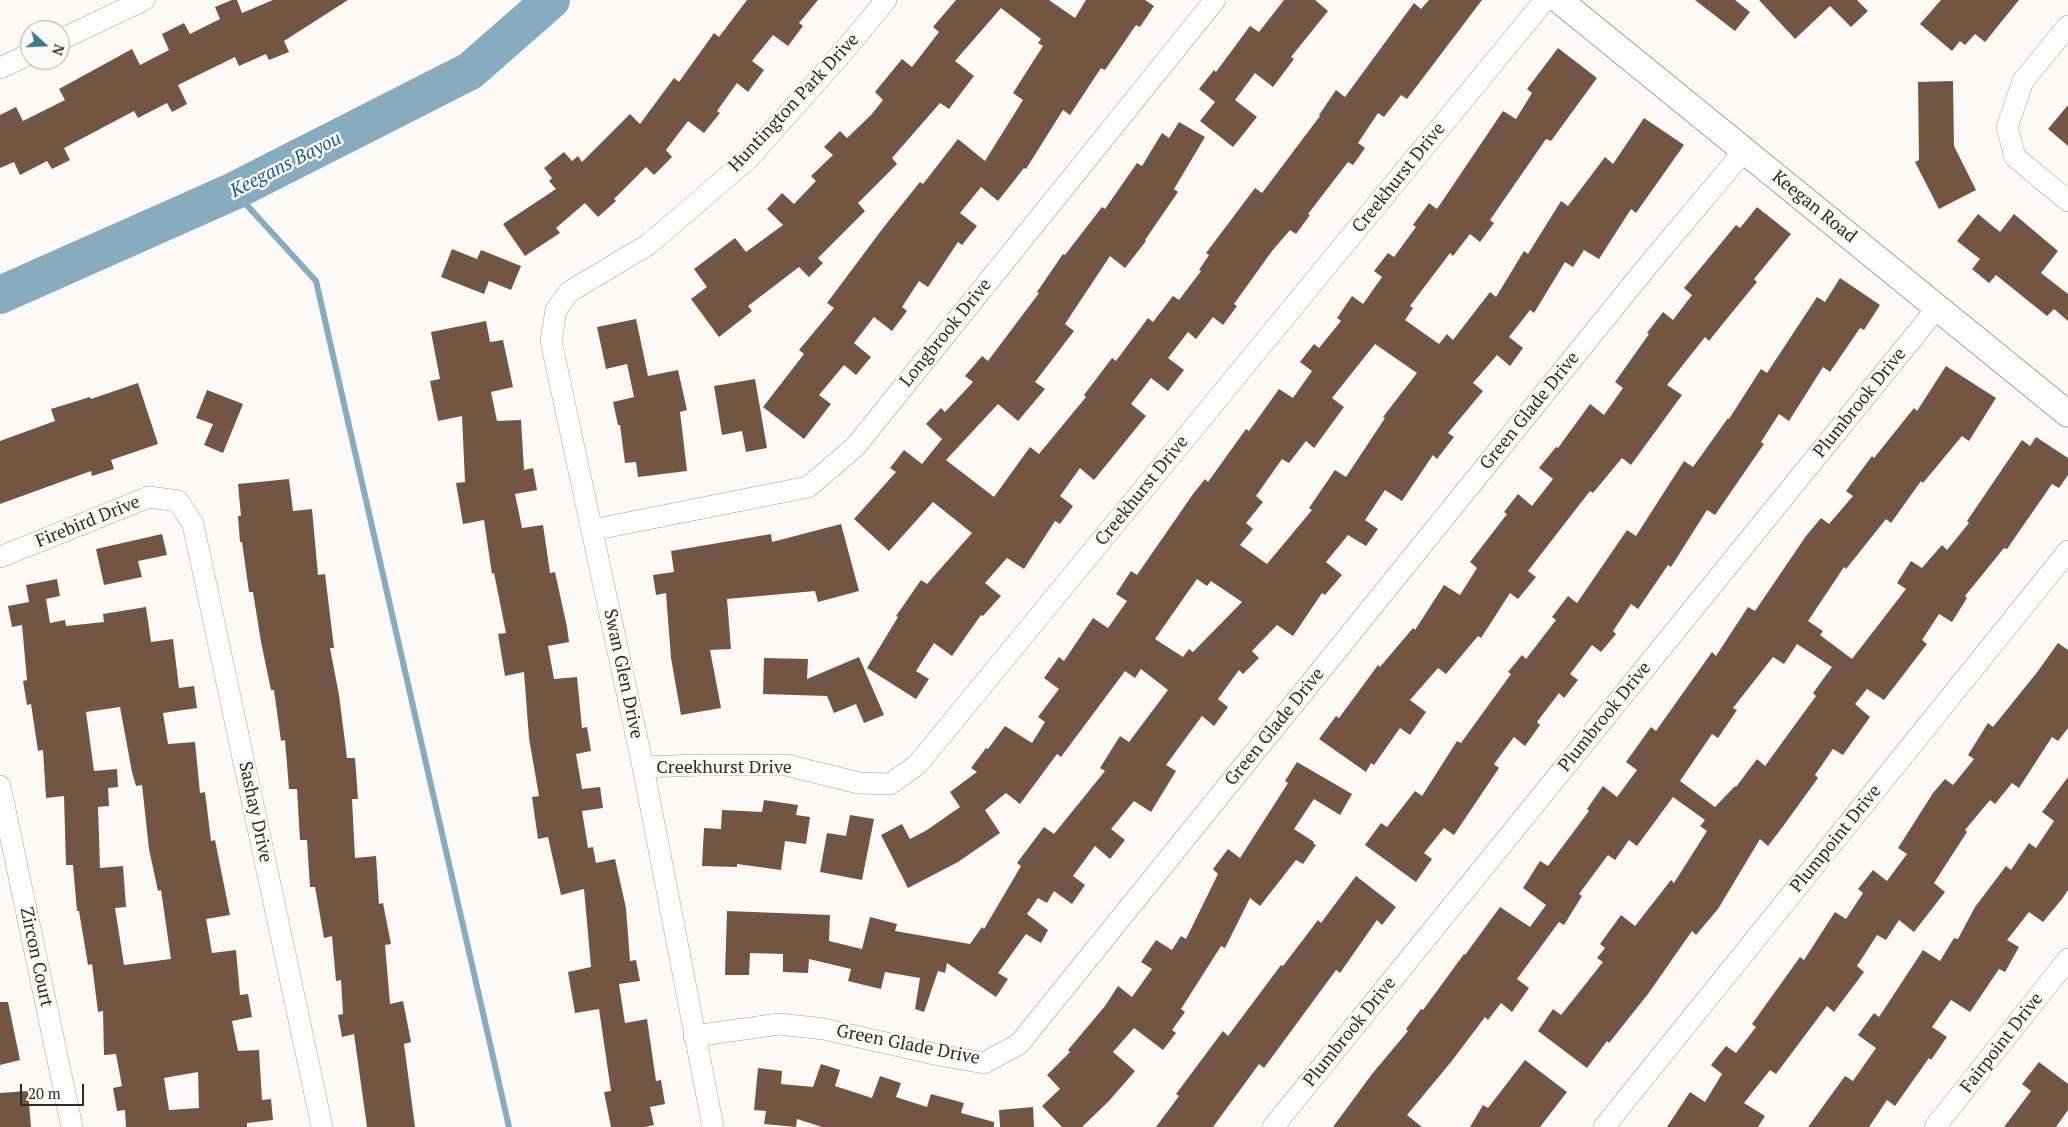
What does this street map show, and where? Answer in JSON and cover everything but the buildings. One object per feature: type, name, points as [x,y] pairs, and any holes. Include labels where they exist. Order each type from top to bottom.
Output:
[{"type":"street","points":[[70,35],[144,0]]},
{"type":"street","name":"Huntington Park Drive","points":[[556,310],[569,292],[649,244],[748,158],[843,52],[886,0]]},
{"type":"street","name":"Longbrook Drive","points":[[592,530],[808,487],[861,439],[1215,0]]},
{"type":"street","name":"Creekhurst Drive","points":[[644,767],[786,765],[859,783],[890,784],[917,765],[1545,0]]},
{"type":"street","name":"Keegan Road","points":[[1559,0],[2068,414]]},
{"type":"street","points":[[2068,26],[2023,81],[2007,127],[2015,157],[2068,201]]},
{"type":"street","points":[[0,68],[20,59]]},
{"type":"street","name":"Green Glade Drive","points":[[694,1036],[779,1024],[824,1029],[939,1055],[984,1062],[1019,1044],[1645,269],[1744,151]]},
{"type":"street","name":"Plumbrook Drive","points":[[1273,1127],[1937,308]]},
{"type":"street","name":"Swan Glen Drive","points":[[556,310],[551,341],[644,767],[694,1036],[713,1127]]},
{"type":"street","name":"Firebird Drive","points":[[0,557],[150,497],[178,501]]},
{"type":"street","name":"Sashay Drive","points":[[178,501],[193,524],[322,1127]]},
{"type":"street","name":"Plumpoint Drive","points":[[1604,1127],[2068,551]]},
{"type":"street","name":"Zircon Court","points":[[0,786],[72,1127]]},
{"type":"street","name":"Fairpoint Drive","points":[[1935,1127],[2068,959]]},
{"type":"waterway","name":"Keegans Bayou","points":[[0,295],[234,191],[470,71],[551,0]]},
{"type":"waterway","points":[[234,191],[316,281],[509,1127]]}]
